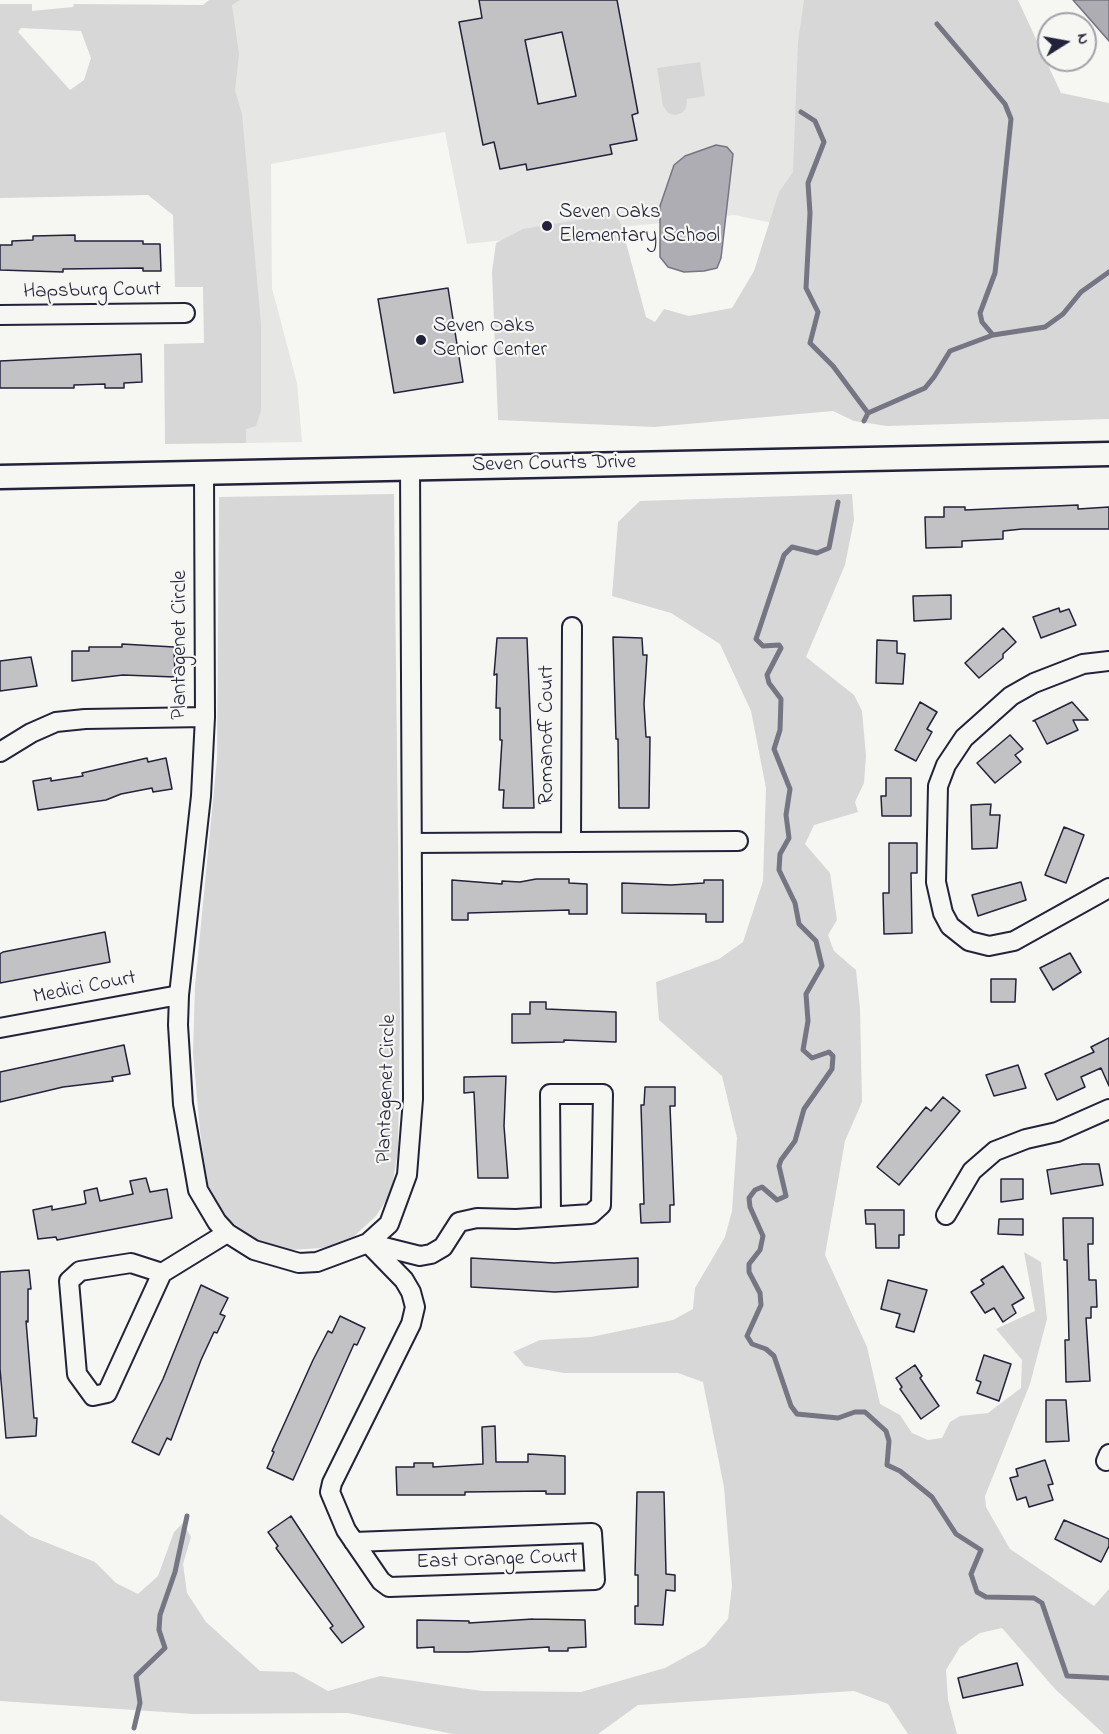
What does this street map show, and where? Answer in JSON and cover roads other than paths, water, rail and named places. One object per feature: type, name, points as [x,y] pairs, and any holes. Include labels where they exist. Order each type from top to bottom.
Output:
[{"type":"street","name":"Hapsburg Court","points":[[0,315],[185,313]]},
{"type":"street","name":"Seven Courts Drive","points":[[0,477],[1109,454]]},
{"type":"street","name":"Plantagenet Circle","points":[[204,472],[205,717],[200,808],[179,994],[178,1025],[183,1104],[192,1168],[198,1190],[207,1208],[227,1233],[269,1256],[300,1263],[317,1262],[368,1243],[389,1224],[407,1175],[413,1099],[410,467]]},
{"type":"street","name":"Romanoff Court","points":[[571,842],[572,627]]},
{"type":"street","points":[[1109,661],[1083,664],[1034,683],[1011,696],[964,738],[946,765],[938,786],[936,882],[943,913],[950,926],[969,941],[989,946],[1014,941],[1109,888]]},
{"type":"street","points":[[0,752],[31,733],[56,722],[85,719],[205,717]]},
{"type":"street","points":[[412,843],[738,841]]},
{"type":"street","name":"Medici Court","points":[[0,1028],[179,994]]},
{"type":"street","points":[[368,1243],[420,1256],[443,1247],[459,1222],[477,1218],[516,1220],[591,1214],[601,1205],[603,1094],[550,1094],[551,1216]]},
{"type":"street","points":[[946,1215],[972,1171],[995,1151],[1017,1141],[1057,1132],[1108,1111]]},
{"type":"street","points":[[162,1273],[131,1263],[80,1271],[69,1281],[77,1374],[93,1396],[107,1393],[162,1273],[227,1233]]},
{"type":"street","name":"East Orange Court","points":[[354,1542],[592,1533],[595,1580],[389,1587],[381,1581],[354,1542],[338,1514],[330,1492],[332,1483],[411,1324],[415,1307],[411,1292],[404,1280],[368,1243]]},
{"type":"waterway","points":[[937,24],[1005,104],[1011,119],[995,273],[980,313],[982,322],[993,335]]},
{"type":"waterway","points":[[801,112],[815,121],[824,142],[808,183],[810,213],[806,288],[818,312],[810,343],[833,366],[868,413]]},
{"type":"waterway","points":[[864,421],[868,413],[925,388],[950,351],[993,335],[1045,327],[1063,314],[1081,292],[1109,272]]},
{"type":"waterway","points":[[838,502],[829,548],[817,553],[792,547],[784,555],[756,639],[763,646],[779,645],[781,648],[767,675],[769,683],[781,699],[780,730],[774,749],[790,789],[786,815],[789,838],[780,854],[779,870],[795,903],[799,924],[816,941],[822,966],[806,994],[808,1021],[803,1050],[812,1058],[829,1052],[833,1056],[832,1069],[804,1109],[795,1141],[781,1160],[779,1166],[786,1196],[777,1200],[762,1187],[755,1190],[749,1198],[750,1207],[763,1236],[760,1250],[749,1264],[749,1272],[760,1293],[761,1305],[747,1336],[752,1344],[766,1349],[774,1356],[791,1406],[797,1414],[838,1418],[855,1412],[865,1412],[886,1431],[889,1441],[887,1465],[900,1471],[932,1497],[956,1534],[981,1550],[971,1574],[977,1592],[986,1597],[1034,1598],[1042,1603],[1067,1676],[1109,1678]]},
{"type":"waterway","points":[[134,1728],[140,1703],[136,1676],[165,1648],[159,1630],[160,1615],[175,1572],[187,1516]]},
{"type":"place","name":"Seven Oaks Elementary School","points":[[547,226]]},
{"type":"place","name":"Seven Oaks Senior Center","points":[[421,340]]}]
